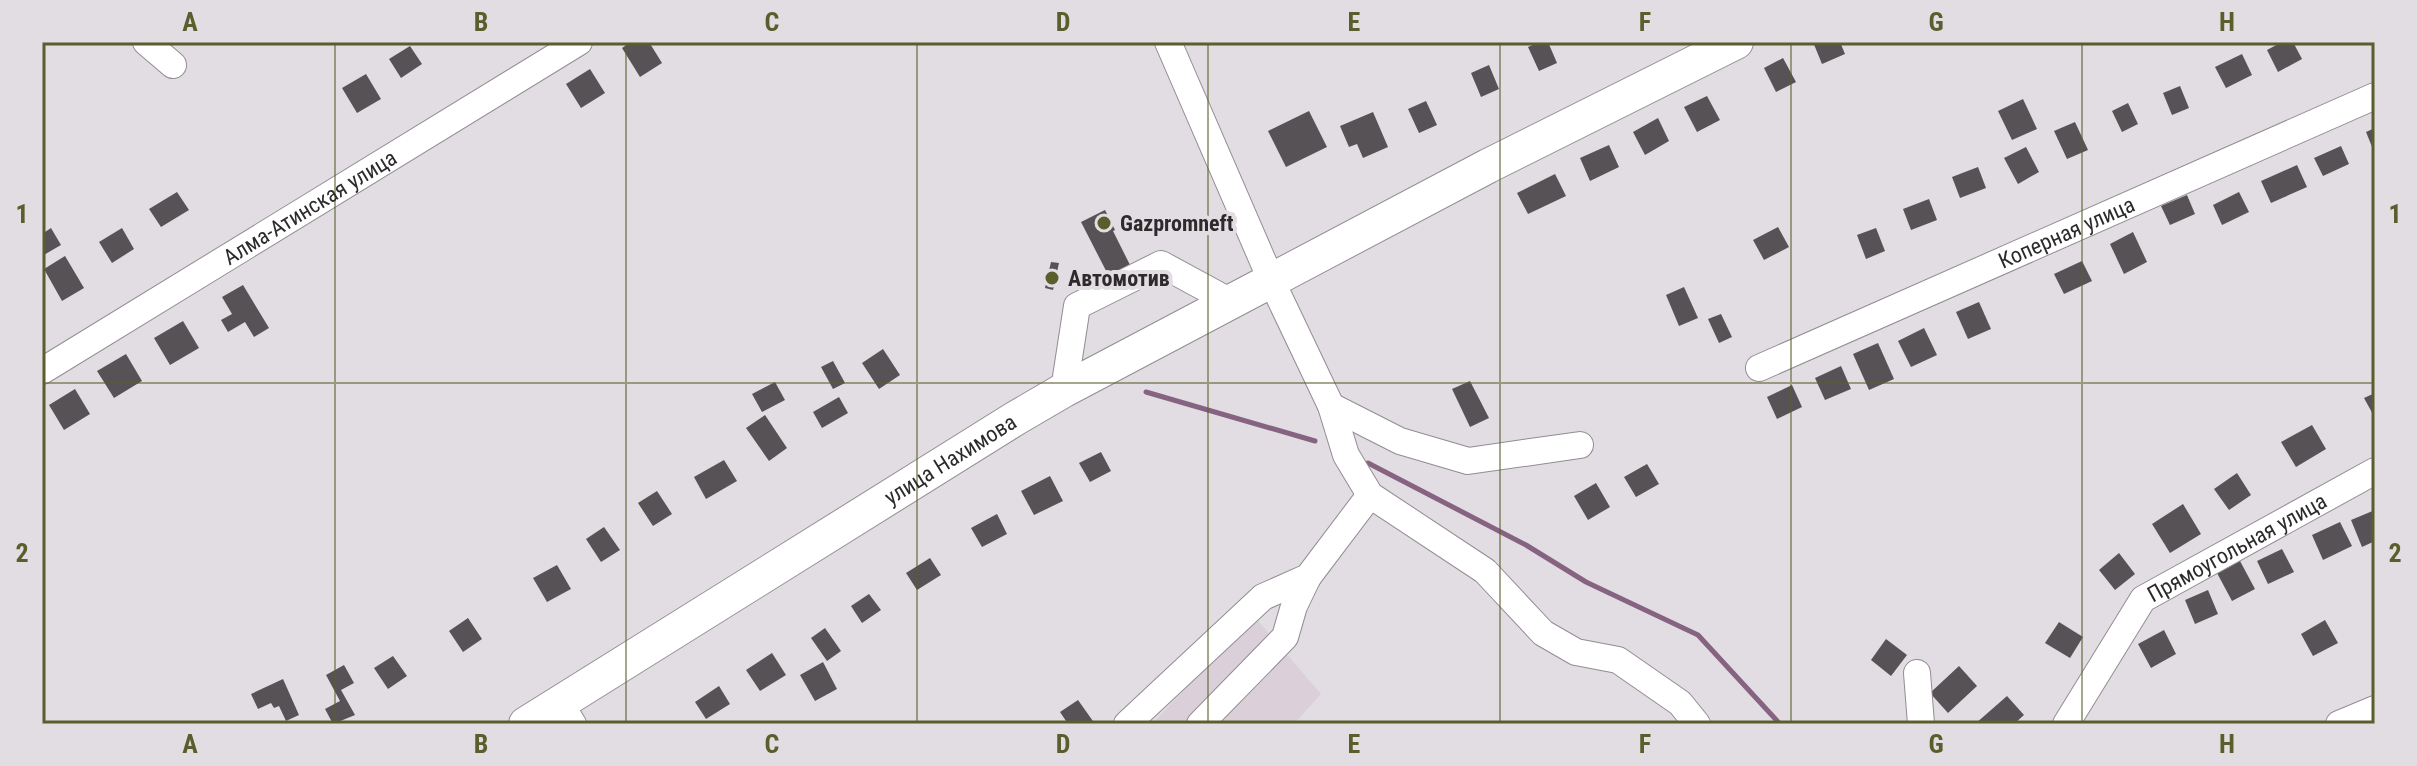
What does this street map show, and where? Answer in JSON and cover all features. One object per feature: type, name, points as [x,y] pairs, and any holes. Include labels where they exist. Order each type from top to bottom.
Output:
[{"type":"main road","name":"улица Нахимова","points":[[526,724],[567,713],[1016,418],[1064,390],[1488,166],[1736,42]]},
{"type":"street","points":[[146,42],[173,65]]},
{"type":"street","name":"Алма-Атинская улица","points":[[42,371],[579,42]]},
{"type":"street","points":[[1168,42],[1272,282],[1331,406],[1346,455],[1370,495],[1485,571],[1543,633],[1576,652],[1618,660],[1680,703],[1697,724]]},
{"type":"street","name":"Коперная улица","points":[[1759,368],[2375,96]]},
{"type":"street","points":[[1064,390],[1077,306],[1161,264],[1231,302]]},
{"type":"street","points":[[1331,406],[1400,441],[1468,461],[1580,445]]},
{"type":"street","name":"Прямоугольная улица","points":[[2066,724],[2143,599],[2375,471]]},
{"type":"street","points":[[1200,724],[1285,637],[1294,606],[1308,577],[1370,495]]},
{"type":"street","points":[[1127,724],[1263,597],[1308,577]]},
{"type":"street","points":[[1917,673],[1921,724]]},
{"type":"street","points":[[2339,724],[2375,709]]},
{"type":"shaded area","points":[[1254,616],[1321,694],[1294,724],[1152,724]]},
{"type":"building","points":[[631,42],[649,42],[662,63],[640,77],[622,48]]},
{"type":"building","points":[[1548,42],[1557,63],[1539,71],[1528,47]]},
{"type":"building","points":[[1813,42],[1840,42],[1845,54],[1822,64]]},
{"type":"building","points":[[2282,42],[2293,42],[2302,59],[2278,72],[2267,50]]},
{"type":"building","points":[[410,46],[422,64],[401,78],[389,59]]},
{"type":"building","points":[[2242,54],[2252,75],[2226,88],[2215,67]]},
{"type":"building","points":[[1783,58],[1796,82],[1776,92],[1764,68]]},
{"type":"building","points":[[1489,65],[1499,89],[1481,97],[1471,73]]},
{"type":"building","points":[[590,69],[605,93],[581,108],[566,84]]},
{"type":"building","points":[[366,74],[381,99],[357,113],[342,88]]},
{"type":"building","points":[[2180,86],[2189,108],[2172,115],[2163,93]]},
{"type":"building","points":[[1707,96],[1720,120],[1697,132],[1684,107]]},
{"type":"building","points":[[2023,99],[2037,129],[2012,140],[1998,111]]},
{"type":"building","points":[[1426,101],[1437,125],[1419,133],[1408,109]]},
{"type":"building","points":[[2128,103],[2138,124],[2122,132],[2112,111]]},
{"type":"building","points":[[1309,111],[1327,147],[1286,167],[1268,131]]},
{"type":"building","points":[[1373,112],[1388,147],[1363,158],[1357,144],[1349,147],[1340,126]]},
{"type":"building","points":[[1658,118],[1669,141],[1645,155],[1633,132]]},
{"type":"building","points":[[2075,122],[2088,150],[2067,159],[2054,131]]},
{"type":"building","points":[[2375,128],[2375,154],[2366,132]]},
{"type":"building","points":[[1609,145],[1619,167],[1590,181],[1580,158]]},
{"type":"building","points":[[2341,146],[2349,164],[2323,176],[2314,158]]},
{"type":"building","points":[[2026,147],[2039,172],[2018,184],[2004,158]]},
{"type":"building","points":[[2297,165],[2307,187],[2271,203],[2261,181]]},
{"type":"building","points":[[1978,167],[1986,188],[1960,198],[1952,177]]},
{"type":"building","points":[[1555,174],[1566,196],[1528,214],[1517,193]]},
{"type":"building","points":[[177,192],[189,210],[161,227],[149,209]]},
{"type":"building","points":[[2239,192],[2249,212],[2222,225],[2213,205]]},
{"type":"building","points":[[2187,195],[2195,214],[2170,225],[2161,206]]},
{"type":"building","points":[[1929,199],[1937,220],[1911,230],[1903,209]]},
{"type":"building","points":[[1105,210],[1141,287],[1120,298],[1081,222]]},
{"type":"building","points":[[1778,227],[1789,247],[1764,260],[1753,240]]},
{"type":"building","points":[[51,228],[61,245],[42,256],[42,234]]},
{"type":"building","points":[[122,228],[134,249],[112,263],[99,242]]},
{"type":"building","points":[[1876,228],[1885,251],[1866,259],[1857,235]]},
{"type":"building","points":[[2133,232],[2147,262],[2124,274],[2110,244]]},
{"type":"building","points":[[65,256],[84,288],[62,301],[44,269]]},
{"type":"building","points":[[2082,261],[2092,281],[2064,294],[2054,274]]},
{"type":"building","points":[[1051,262],[1059,263],[1053,290],[1045,288]]},
{"type":"building","points":[[243,285],[269,328],[254,337],[245,322],[228,332],[221,320],[232,314],[222,297]]},
{"type":"building","points":[[1684,287],[1698,318],[1679,326],[1666,295]]},
{"type":"building","points":[[1979,302],[1991,329],[1968,339],[1956,312]]},
{"type":"building","points":[[1721,314],[1732,337],[1719,343],[1708,319]]},
{"type":"building","points":[[183,321],[199,348],[170,365],[154,338]]},
{"type":"building","points":[[1924,328],[1937,355],[1911,367],[1898,341]]},
{"type":"building","points":[[1878,343],[1894,379],[1869,390],[1853,354]]},
{"type":"building","points":[[883,349],[900,375],[879,389],[862,363]]},
{"type":"building","points":[[126,354],[142,381],[114,398],[97,371]]},
{"type":"building","points":[[833,361],[845,383],[833,389],[821,367]]},
{"type":"building","points":[[1841,366],[1851,389],[1825,400],[1815,378]]},
{"type":"building","points":[[1470,381],[1489,418],[1470,427],[1452,389]]},
{"type":"building","points":[[775,382],[785,400],[762,412],[752,394]]},
{"type":"building","points":[[1792,385],[1802,407],[1777,419],[1767,397]]},
{"type":"building","points":[[75,389],[90,414],[64,430],[49,405]]},
{"type":"building","points":[[2375,393],[2375,418],[2364,398]]},
{"type":"building","points":[[839,397],[848,413],[822,428],[813,412]]},
{"type":"building","points":[[765,415],[787,448],[769,461],[746,428]]},
{"type":"building","points":[[2312,425],[2326,449],[2296,467],[2281,442]]},
{"type":"building","points":[[1101,452],[1111,471],[1090,482],[1079,463]]},
{"type":"building","points":[[724,460],[737,481],[706,499],[694,477]]},
{"type":"building","points":[[1647,464],[1659,484],[1636,497],[1624,477]]},
{"type":"building","points":[[2237,473],[2251,495],[2229,510],[2214,489]]},
{"type":"building","points":[[1050,476],[1063,501],[1034,515],[1021,491]]},
{"type":"building","points":[[1596,483],[1610,507],[1588,520],[1574,496]]},
{"type":"building","points":[[657,491],[672,514],[653,526],[638,503]]},
{"type":"building","points":[[2183,504],[2201,534],[2170,553],[2152,524]]},
{"type":"building","points":[[2375,510],[2375,541],[2362,547],[2351,520]]},
{"type":"building","points":[[997,514],[1007,534],[982,547],[971,528]]},
{"type":"building","points":[[2340,522],[2352,546],[2323,560],[2312,535]]},
{"type":"building","points":[[604,527],[620,550],[601,562],[586,539]]},
{"type":"building","points":[[2282,549],[2294,572],[2268,584],[2257,561]]},
{"type":"building","points":[[2119,553],[2135,574],[2115,590],[2099,570]]},
{"type":"building","points":[[930,558],[941,575],[917,590],[906,573]]},
{"type":"building","points":[[2240,561],[2255,589],[2232,601],[2217,573]]},
{"type":"building","points":[[557,565],[571,589],[547,602],[533,578]]},
{"type":"building","points":[[2208,590],[2218,614],[2195,624],[2185,600]]},
{"type":"building","points":[[869,594],[881,610],[862,623],[851,606]]},
{"type":"building","points":[[468,618],[482,639],[463,652],[449,631]]},
{"type":"building","points":[[2325,620],[2338,643],[2313,656],[2301,634]]},
{"type":"building","points":[[2059,622],[2083,637],[2070,658],[2045,643]]},
{"type":"building","points":[[825,628],[841,651],[827,661],[811,638]]},
{"type":"building","points":[[2164,630],[2176,654],[2151,668],[2138,644]]},
{"type":"building","points":[[1886,639],[1907,655],[1891,676],[1871,660]]},
{"type":"building","points":[[772,653],[786,675],[760,691],[746,670]]},
{"type":"building","points":[[393,656],[407,676],[388,689],[374,668]]},
{"type":"building","points":[[823,662],[837,689],[815,701],[800,675]]},
{"type":"building","points":[[344,665],[354,683],[341,690],[355,715],[333,724],[325,709],[340,701],[326,675]]},
{"type":"building","points":[[1959,666],[1977,686],[1948,713],[1930,693]]},
{"type":"building","points":[[283,679],[299,715],[286,721],[279,706],[274,708],[271,703],[258,709],[251,694]]},
{"type":"building","points":[[719,686],[730,704],[706,719],[695,702]]},
{"type":"building","points":[[2007,696],[2024,715],[2014,724],[1975,724]]},
{"type":"building","points":[[1078,700],[1095,724],[1068,724],[1060,712]]},
{"type":"waterway","points":[[1146,392],[1315,441]]},
{"type":"waterway","points":[[1368,463],[1526,545],[1586,582],[1698,635],[1780,724]]},
{"type":"place","name":"Gazpromneft","points":[[1104,223]]},
{"type":"place","name":"Автомотив","points":[[1052,278]]}]
